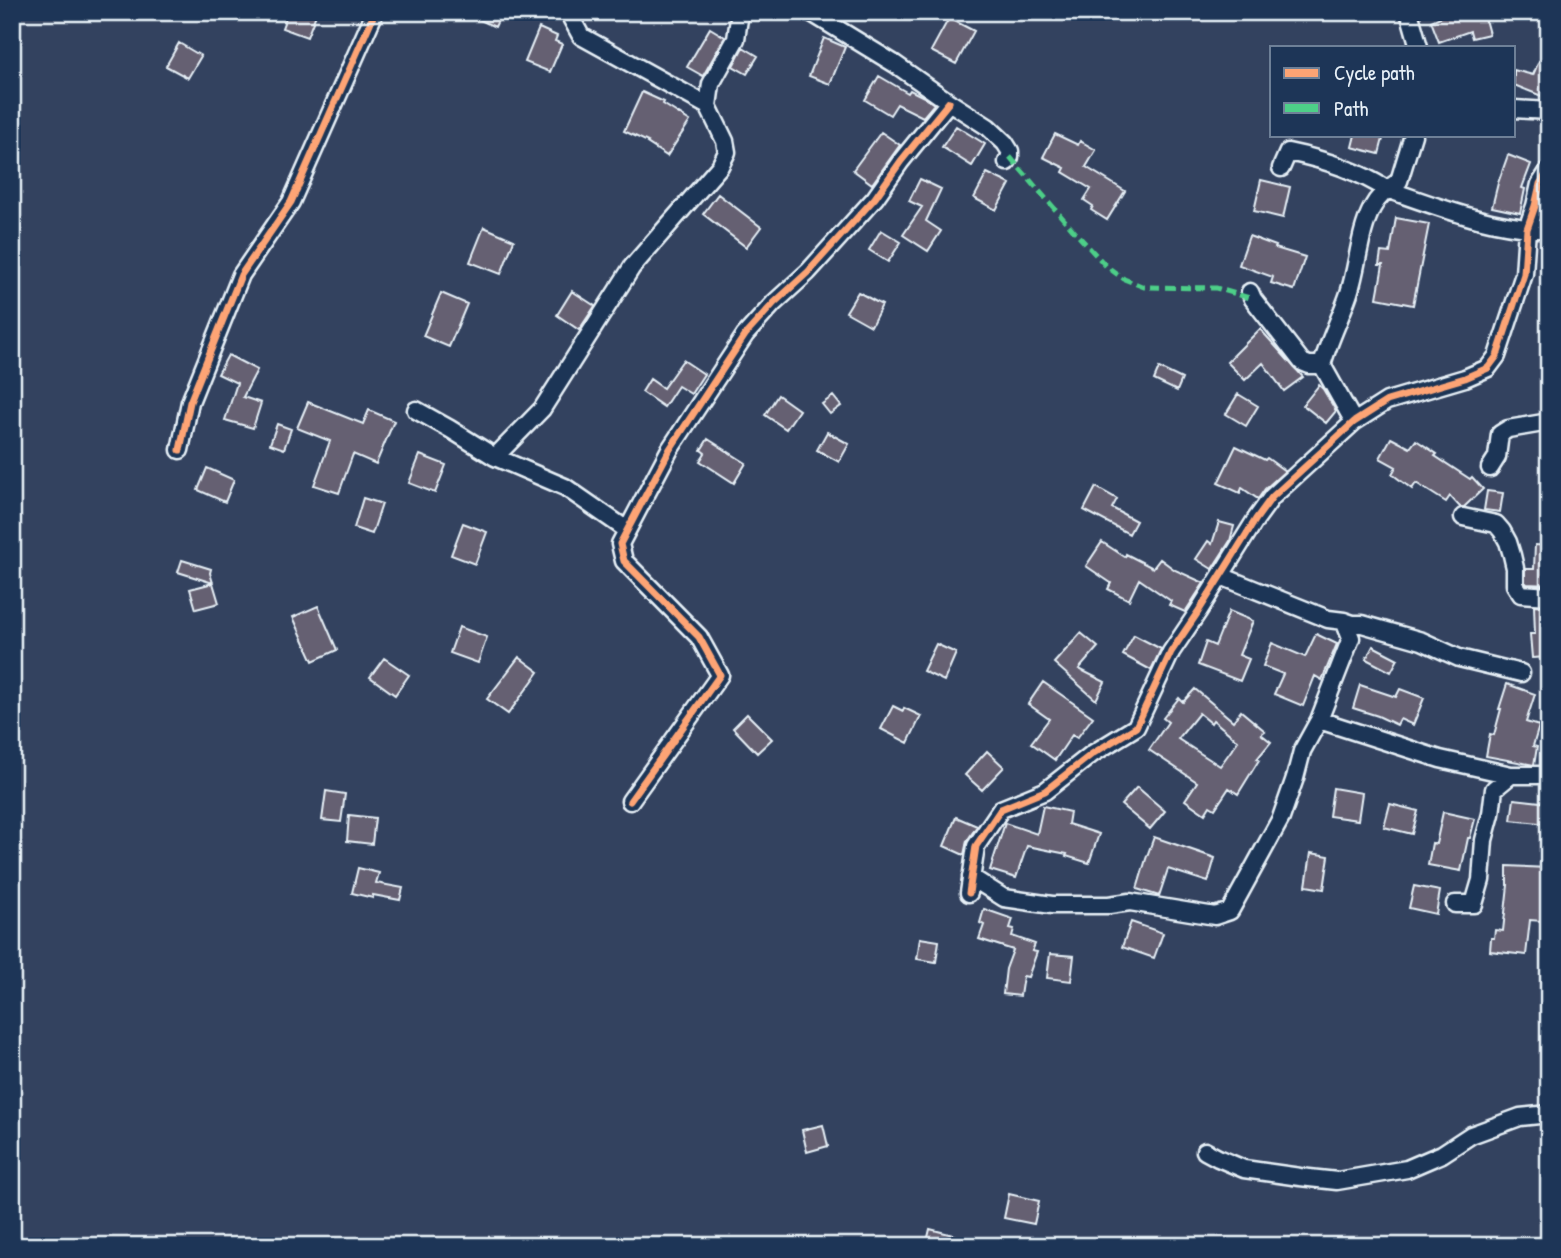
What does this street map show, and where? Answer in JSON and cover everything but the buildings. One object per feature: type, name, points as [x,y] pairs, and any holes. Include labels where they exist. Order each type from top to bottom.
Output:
[{"type":"street","points":[[180,450],[190,402],[241,275],[291,202],[375,12]]},
{"type":"street","points":[[572,12],[570,16],[581,36],[708,106]]},
{"type":"street","points":[[495,457],[542,409],[632,267],[720,166],[727,152],[725,141],[708,106],[711,84],[736,39],[740,12]]},
{"type":"street","points":[[810,12],[895,64],[988,127],[1010,150],[1007,162]]},
{"type":"street","points":[[1409,12],[1419,46]]},
{"type":"street","points":[[630,801],[720,675],[699,638],[624,561],[620,544],[670,449],[745,335],[774,303],[808,272],[875,198],[949,102]]},
{"type":"street","points":[[1516,109],[1549,111]]},
{"type":"street","points":[[1354,422],[1322,365],[1349,292],[1373,206],[1386,189],[1399,181],[1413,136]]},
{"type":"street","points":[[1280,168],[1288,152],[1319,159],[1386,189],[1478,219],[1527,229],[1549,229]]},
{"type":"street","points":[[1345,621],[1351,638],[1319,720],[1302,751],[1280,818],[1230,911],[1215,916],[1130,902],[1108,905],[1052,905],[1004,898],[970,885],[976,846],[1001,809],[1045,791],[1092,754],[1136,727],[1171,652],[1255,519],[1272,497],[1354,422],[1387,401],[1465,378],[1488,368],[1497,356],[1524,274],[1527,229],[1540,184],[1549,170]]},
{"type":"street","points":[[1250,292],[1302,362],[1322,365]]},
{"type":"street","points":[[416,410],[495,457],[565,487],[627,530]]},
{"type":"street","points":[[1490,468],[1497,457],[1500,434],[1508,429],[1549,422]]},
{"type":"street","points":[[1463,517],[1496,524],[1502,531],[1512,555],[1515,584],[1521,594],[1549,596]]},
{"type":"street","points":[[1221,576],[1328,619],[1362,624],[1422,641],[1459,658],[1521,673]]},
{"type":"street","points":[[1319,720],[1440,759],[1511,775],[1549,775]]},
{"type":"street","points":[[1455,904],[1474,904],[1481,880],[1484,840],[1494,789],[1511,775]]},
{"type":"street","points":[[1205,1151],[1244,1169],[1337,1181],[1407,1169],[1442,1154],[1471,1135],[1520,1117],[1549,1114]]},
{"type":"marked path","points":[[1010,157],[1106,266],[1124,279],[1144,287],[1216,288],[1253,299]]},
{"type":"cycle path","points":[[180,450],[190,402],[241,275],[291,202],[375,12]]},
{"type":"cycle path","points":[[630,801],[720,675],[699,637],[624,561],[620,544],[670,449],[745,335],[774,303],[808,272],[875,198],[949,102]]},
{"type":"cycle path","points":[[969,893],[976,846],[1001,809],[1045,791],[1092,754],[1136,727],[1171,652],[1272,497],[1354,422],[1387,401],[1465,378],[1488,368],[1497,356],[1524,274],[1527,229],[1540,184],[1549,170]]}]
